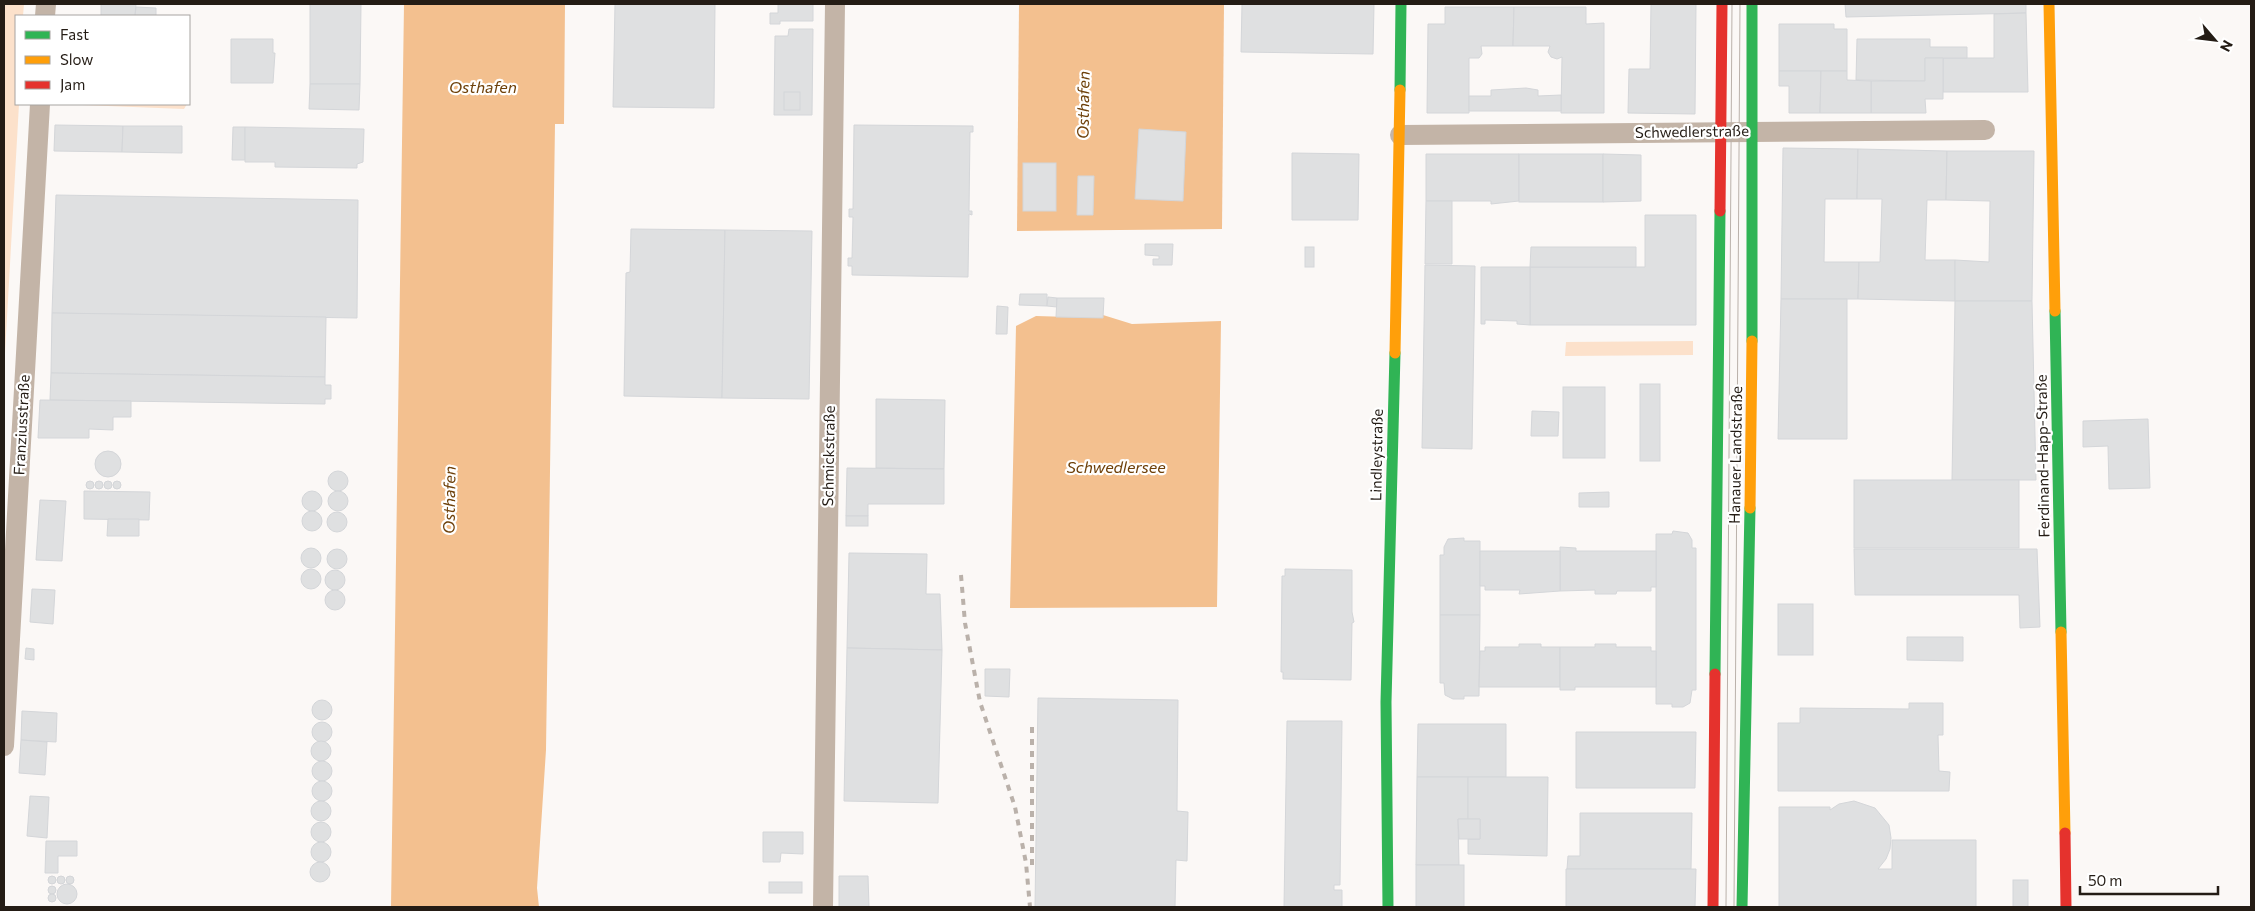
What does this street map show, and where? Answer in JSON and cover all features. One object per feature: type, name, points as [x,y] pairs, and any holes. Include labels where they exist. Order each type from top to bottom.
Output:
[{"type":"main road","name":"Lindleystraße","points":[[1388,907],[1386,702],[1400,135],[1401,4]]},
{"type":"main road","name":"Hanauer Landstraße","points":[[1713,907],[1722,4]]},
{"type":"main road","name":"Hanauer Landstraße","points":[[1742,907],[1745,686],[1752,454],[1752,4]]},
{"type":"main road","name":"Ferdinand-Happ-Straße","points":[[2049,4],[2066,907]]},
{"type":"street","name":"Schmickstraße","points":[[823,907],[835,4]]},
{"type":"street","name":"Franziusstraße","points":[[4,746],[40,105]]},
{"type":"street","name":"Schwedlerstraße","points":[[1400,135],[1985,130]]},
{"type":"shaded area","points":[[4,4],[24,4],[23,15],[15,15],[15,105],[19,105],[4,371]]},
{"type":"shaded area","points":[[82,105],[186,105],[184,109]]},
{"type":"shaded area","points":[[1693,341],[1693,355],[1565,356],[1566,342]]},
{"type":"water","name":"Osthafen","points":[[404,4],[565,4],[564,124],[555,124],[546,750],[537,888],[539,907],[391,907]]},
{"type":"water","name":"Osthafen","points":[[1019,4],[1224,4],[1222,229],[1017,231]]},
{"type":"water","name":"Schwedlersee","points":[[1103,315],[1132,324],[1221,321],[1217,607],[1010,608],[1016,326],[1036,316],[1103,318]]},
{"type":"building","points":[[101,4],[136,4],[135,15],[101,15]]},
{"type":"building","points":[[310,4],[361,4],[360,84],[310,84]]},
{"type":"building","points":[[615,4],[715,4],[714,108],[613,107]]},
{"type":"building","points":[[778,4],[813,4],[813,21],[780,21],[780,24],[770,24],[770,13],[778,13]]},
{"type":"building","points":[[1242,4],[1374,4],[1373,54],[1241,52]]},
{"type":"building","points":[[1651,4],[1696,4],[1695,114],[1628,113],[1629,69],[1650,69]]},
{"type":"building","points":[[1845,4],[2026,4],[2026,13],[1846,17]]},
{"type":"building","points":[[136,7],[156,8],[156,15],[135,15]]},
{"type":"building","points":[[1445,7],[1514,7],[1513,46],[1481,46],[1482,54],[1479,58],[1469,58],[1469,113],[1427,113],[1428,24],[1445,24]]},
{"type":"building","points":[[1514,7],[1586,7],[1586,24],[1604,23],[1604,113],[1561,113],[1562,57],[1557,59],[1551,57],[1548,52],[1550,46],[1513,46]]},
{"type":"building","points":[[2026,13],[2028,92],[1943,92],[1943,58],[1994,58],[1994,14]]},
{"type":"building","points":[[1779,24],[1834,24],[1834,29],[1847,29],[1847,71],[1779,71]]},
{"type":"building","points":[[789,29],[813,29],[812,115],[774,115],[775,36],[788,36]]},
{"type":"building","points":[[231,39],[273,39],[273,53],[275,53],[273,83],[231,83]]},
{"type":"building","points":[[1857,39],[1930,39],[1930,47],[1967,47],[1967,58],[1925,58],[1925,81],[1856,80]]},
{"type":"building","points":[[1925,58],[1943,58],[1943,99],[1925,99],[1926,113],[1871,113],[1871,81],[1925,81]]},
{"type":"building","points":[[1779,71],[1821,71],[1820,113],[1789,113],[1789,86],[1779,86]]},
{"type":"building","points":[[1821,71],[1847,71],[1847,80],[1871,81],[1871,113],[1820,113]]},
{"type":"building","points":[[310,84],[360,84],[359,110],[309,109]]},
{"type":"building","points":[[1526,88],[1538,90],[1538,96],[1561,95],[1561,111],[1469,111],[1469,96],[1491,96],[1491,90]]},
{"type":"building","points":[[784,92],[800,92],[800,110],[784,110]]},
{"type":"building","points":[[55,125],[123,126],[122,152],[54,151]]},
{"type":"building","points":[[854,125],[973,126],[973,132],[970,132],[969,211],[972,211],[972,215],[969,214],[968,277],[852,275],[852,266],[848,266],[848,258],[852,258],[853,217],[849,217],[849,209],[853,209]]},
{"type":"building","points":[[123,126],[182,126],[182,153],[122,152]]},
{"type":"building","points":[[233,127],[245,127],[245,160],[232,160]]},
{"type":"building","points":[[245,127],[364,129],[363,162],[357,164],[357,168],[275,167],[275,162],[245,162]]},
{"type":"building","points":[[1139,129],[1186,132],[1183,201],[1135,199]]},
{"type":"building","points":[[1783,148],[1858,149],[1857,199],[1825,199],[1824,262],[1859,262],[1858,299],[1781,299]]},
{"type":"building","points":[[1858,149],[1947,151],[1946,200],[1927,200],[1925,260],[1955,260],[1955,301],[1858,299],[1859,262],[1880,262],[1882,199],[1857,199]]},
{"type":"building","points":[[1947,151],[2034,151],[2032,301],[1955,301],[1955,260],[1989,262],[1990,201],[1946,200]]},
{"type":"building","points":[[1292,153],[1359,154],[1358,220],[1292,220]]},
{"type":"building","points":[[1426,154],[1519,154],[1519,201],[1491,204],[1491,201],[1426,201]]},
{"type":"building","points":[[1519,154],[1603,154],[1603,202],[1519,202]]},
{"type":"building","points":[[1603,154],[1641,155],[1641,201],[1603,202]]},
{"type":"building","points":[[1023,163],[1056,163],[1056,211],[1023,211]]},
{"type":"building","points":[[1078,176],[1094,176],[1093,215],[1077,215]]},
{"type":"building","points":[[56,195],[358,200],[357,318],[52,313]]},
{"type":"building","points":[[1426,201],[1452,201],[1452,264],[1425,264]]},
{"type":"building","points":[[1645,215],[1696,215],[1696,325],[1530,325],[1530,267],[1645,267]]},
{"type":"building","points":[[631,229],[725,230],[722,398],[624,396],[626,273],[630,272]]},
{"type":"building","points":[[725,230],[812,231],[809,399],[722,398]]},
{"type":"building","points":[[1145,244],[1173,244],[1172,265],[1153,265],[1153,259],[1159,259],[1159,256],[1145,255]]},
{"type":"building","points":[[1305,247],[1314,247],[1314,267],[1305,267]]},
{"type":"building","points":[[1531,247],[1636,247],[1636,267],[1530,267]]},
{"type":"building","points":[[1425,265],[1475,266],[1472,449],[1422,448]]},
{"type":"building","points":[[1481,267],[1530,267],[1530,325],[1517,324],[1517,321],[1485,320],[1485,324],[1481,324]]},
{"type":"building","points":[[1020,294],[1047,294],[1047,306],[1019,305]]},
{"type":"building","points":[[1048,297],[1057,298],[1057,307],[1047,306]]},
{"type":"building","points":[[1057,298],[1104,298],[1103,318],[1056,317]]},
{"type":"building","points":[[1781,299],[1847,299],[1847,439],[1778,439]]},
{"type":"building","points":[[1955,301],[2032,301],[2036,480],[1952,480]]},
{"type":"building","points":[[997,306],[1008,307],[1007,334],[996,334]]},
{"type":"building","points":[[52,313],[326,317],[325,377],[51,373]]},
{"type":"building","points":[[51,373],[325,377],[325,385],[331,385],[331,399],[325,399],[325,404],[50,400]]},
{"type":"building","points":[[1640,384],[1660,384],[1660,461],[1640,461]]},
{"type":"building","points":[[1563,387],[1605,387],[1605,458],[1563,458]]},
{"type":"building","points":[[876,399],[945,400],[944,469],[876,468]]},
{"type":"building","points":[[40,400],[131,401],[131,417],[113,417],[113,430],[89,429],[89,438],[38,438]]},
{"type":"building","points":[[1532,411],[1559,412],[1558,436],[1531,436]]},
{"type":"building","points":[[2148,419],[2150,488],[2109,489],[2108,446],[2083,447],[2083,421]]},
{"type":"building","points":[[108,451],[117,455],[121,464],[117,473],[108,477],[99,473],[95,464],[99,455]]},
{"type":"building","points":[[847,468],[944,469],[944,504],[868,504],[868,516],[846,516]]},
{"type":"building","points":[[338,471],[345,474],[348,481],[345,488],[338,491],[331,488],[328,481],[331,474]]},
{"type":"building","points":[[1854,480],[2019,480],[2019,548],[1854,548]]},
{"type":"building","points":[[90,481],[94,485],[90,489],[86,485]]},
{"type":"building","points":[[99,481],[103,485],[99,489],[95,485]]},
{"type":"building","points":[[108,481],[112,485],[108,489],[104,485]]},
{"type":"building","points":[[117,481],[121,485],[117,489],[113,485]]},
{"type":"building","points":[[84,491],[150,492],[149,520],[84,519]]},
{"type":"building","points":[[312,491],[319,494],[322,501],[319,508],[312,511],[305,508],[302,501],[305,494]]},
{"type":"building","points":[[338,491],[345,494],[348,501],[345,508],[338,511],[331,508],[328,501],[331,494]]},
{"type":"building","points":[[1609,492],[1609,507],[1579,507],[1579,493]]},
{"type":"building","points":[[40,500],[66,501],[62,561],[36,560]]},
{"type":"building","points":[[312,511],[319,514],[322,521],[319,528],[312,531],[305,528],[302,521],[305,514]]},
{"type":"building","points":[[337,512],[344,515],[347,522],[344,529],[337,532],[330,529],[327,522],[330,515]]},
{"type":"building","points":[[846,516],[868,516],[868,526],[846,526]]},
{"type":"building","points":[[108,519],[139,519],[139,536],[107,536]]},
{"type":"building","points":[[1673,531],[1688,533],[1692,540],[1692,548],[1696,548],[1696,690],[1692,690],[1690,703],[1683,707],[1672,707],[1672,704],[1656,704],[1656,534],[1672,534]]},
{"type":"building","points":[[1464,538],[1464,541],[1480,541],[1480,615],[1440,615],[1440,555],[1444,555],[1444,547],[1448,539]]},
{"type":"building","points":[[1560,547],[1576,548],[1576,551],[1656,551],[1656,587],[1651,587],[1651,591],[1617,591],[1616,594],[1595,594],[1595,590],[1560,591]]},
{"type":"building","points":[[311,548],[318,551],[321,558],[318,565],[311,568],[304,565],[301,558],[304,551]]},
{"type":"building","points":[[337,549],[344,552],[347,559],[344,566],[337,569],[330,566],[327,559],[330,552]]},
{"type":"building","points":[[1854,549],[2037,549],[2040,627],[2020,628],[2019,595],[1855,595]]},
{"type":"building","points":[[1480,551],[1560,551],[1560,591],[1519,594],[1520,590],[1485,590],[1485,586],[1480,586]]},
{"type":"building","points":[[849,553],[927,554],[926,594],[940,594],[942,650],[847,648]]},
{"type":"building","points":[[311,569],[318,572],[321,579],[318,586],[311,589],[304,586],[301,579],[304,572]]},
{"type":"building","points":[[1285,569],[1352,570],[1352,612],[1354,622],[1352,623],[1351,680],[1283,679],[1283,672],[1281,672],[1282,576],[1285,576]]},
{"type":"building","points":[[335,570],[342,573],[345,580],[342,587],[335,590],[328,587],[325,580],[328,573]]},
{"type":"building","points":[[32,589],[55,590],[53,624],[30,622]]},
{"type":"building","points":[[335,590],[342,593],[345,600],[342,607],[335,610],[328,607],[325,600],[328,593]]},
{"type":"building","points":[[1778,604],[1813,604],[1813,655],[1778,655]]},
{"type":"building","points":[[1440,615],[1480,615],[1479,696],[1464,696],[1464,699],[1453,699],[1445,695],[1444,683],[1440,683]]},
{"type":"building","points":[[1907,637],[1963,637],[1963,661],[1907,660]]},
{"type":"building","points":[[1519,644],[1541,644],[1541,647],[1560,647],[1560,687],[1479,687],[1480,651],[1485,651],[1485,647],[1519,647]]},
{"type":"building","points":[[1595,644],[1616,644],[1616,647],[1651,647],[1651,651],[1656,651],[1656,687],[1575,687],[1575,690],[1560,690],[1560,647],[1595,647]]},
{"type":"building","points":[[26,648],[34,649],[34,660],[25,659]]},
{"type":"building","points":[[847,648],[942,650],[938,803],[844,801]]},
{"type":"building","points":[[985,669],[1010,669],[1009,697],[985,696]]},
{"type":"building","points":[[1038,698],[1178,700],[1177,811],[1188,812],[1187,861],[1176,860],[1175,907],[1035,907]]},
{"type":"building","points":[[322,700],[329,703],[332,710],[329,717],[322,720],[315,717],[312,710],[315,703]]},
{"type":"building","points":[[1909,703],[1943,703],[1943,735],[1938,735],[1939,771],[1950,772],[1949,791],[1778,791],[1778,723],[1800,723],[1800,708],[1909,709]]},
{"type":"building","points":[[22,711],[57,713],[56,742],[21,740]]},
{"type":"building","points":[[1287,721],[1342,721],[1340,885],[1334,885],[1334,890],[1342,890],[1342,907],[1284,907]]},
{"type":"building","points":[[322,722],[329,725],[332,732],[329,739],[322,742],[315,739],[312,732],[315,725]]},
{"type":"building","points":[[1418,724],[1506,724],[1506,777],[1417,777]]},
{"type":"building","points":[[1576,732],[1696,732],[1695,788],[1576,788]]},
{"type":"building","points":[[21,740],[47,742],[45,775],[19,773]]},
{"type":"building","points":[[321,741],[328,744],[331,751],[328,758],[321,761],[314,758],[311,751],[314,744]]},
{"type":"building","points":[[322,761],[329,764],[332,771],[329,778],[322,781],[315,778],[312,771],[315,764]]},
{"type":"building","points":[[1417,777],[1468,777],[1468,819],[1458,819],[1459,865],[1416,865]]},
{"type":"building","points":[[1468,777],[1548,777],[1547,856],[1468,854],[1468,839],[1480,839],[1480,819],[1468,819]]},
{"type":"building","points":[[322,781],[329,784],[332,791],[329,798],[322,801],[315,798],[312,791],[315,784]]},
{"type":"building","points":[[30,796],[49,797],[47,838],[27,836]]},
{"type":"building","points":[[321,801],[328,804],[331,811],[328,818],[321,821],[314,818],[311,811],[314,804]]},
{"type":"building","points":[[1854,801],[1875,808],[1889,825],[1890,849],[1886,859],[1878,869],[1892,869],[1892,840],[1976,840],[1976,907],[1779,907],[1779,807],[1830,807],[1830,810],[1839,804]]},
{"type":"building","points":[[1580,813],[1692,813],[1691,869],[1567,869],[1568,856],[1580,856]]},
{"type":"building","points":[[1458,819],[1480,819],[1480,839],[1459,839]]},
{"type":"building","points":[[321,822],[328,825],[331,832],[328,839],[321,842],[314,839],[311,832],[314,825]]},
{"type":"building","points":[[763,832],[803,832],[803,854],[781,853],[780,862],[763,862]]},
{"type":"building","points":[[46,841],[77,841],[77,856],[58,856],[58,873],[45,873]]},
{"type":"building","points":[[321,842],[328,845],[331,852],[328,859],[321,862],[314,859],[311,852],[314,845]]},
{"type":"building","points":[[320,862],[327,865],[330,872],[327,879],[320,882],[313,879],[310,872],[313,865]]},
{"type":"building","points":[[1416,865],[1464,865],[1464,907],[1416,907]]},
{"type":"building","points":[[1566,869],[1696,869],[1695,907],[1566,907]]},
{"type":"building","points":[[52,876],[56,880],[52,884],[48,880]]},
{"type":"building","points":[[61,876],[65,880],[61,884],[57,880]]},
{"type":"building","points":[[70,876],[74,880],[70,884],[66,880]]},
{"type":"building","points":[[839,876],[868,876],[869,907],[839,907]]},
{"type":"building","points":[[2013,880],[2028,880],[2028,907],[2013,907]]},
{"type":"building","points":[[769,882],[802,882],[802,893],[769,893]]},
{"type":"building","points":[[63,884],[71,884],[77,890],[77,898],[71,904],[63,904],[57,898],[57,890]]},
{"type":"building","points":[[52,886],[56,890],[52,894],[48,890]]},
{"type":"building","points":[[52,894],[56,898],[52,902],[48,898]]},
{"type":"tram line","points":[[1726,907],[1732,4]]},
{"type":"tram line","points":[[1734,907],[1740,4]]},
{"type":"railway","points":[[961,575],[965,623],[980,702],[1015,807],[1026,863],[1030,907]]},
{"type":"railway","points":[[1032,721],[1032,865]]},
{"type":"traffic: fast","points":[[1400,90],[1401,4]]},
{"type":"traffic: fast","points":[[1752,4],[1752,341]]},
{"type":"traffic: fast","points":[[1715,674],[1720,211]]},
{"type":"traffic: fast","points":[[2055,311],[2061,632]]},
{"type":"traffic: fast","points":[[1388,907],[1386,702],[1395,353]]},
{"type":"traffic: fast","points":[[1742,907],[1750,508]]},
{"type":"traffic: slow","points":[[2049,4],[2055,311]]},
{"type":"traffic: slow","points":[[1395,353],[1400,90]]},
{"type":"traffic: slow","points":[[1750,508],[1752,341]]},
{"type":"traffic: slow","points":[[2061,632],[2065,833]]},
{"type":"traffic: jam","points":[[1720,211],[1722,4]]},
{"type":"traffic: jam","points":[[1713,907],[1715,674]]},
{"type":"traffic: jam","points":[[2065,833],[2066,907]]}]
